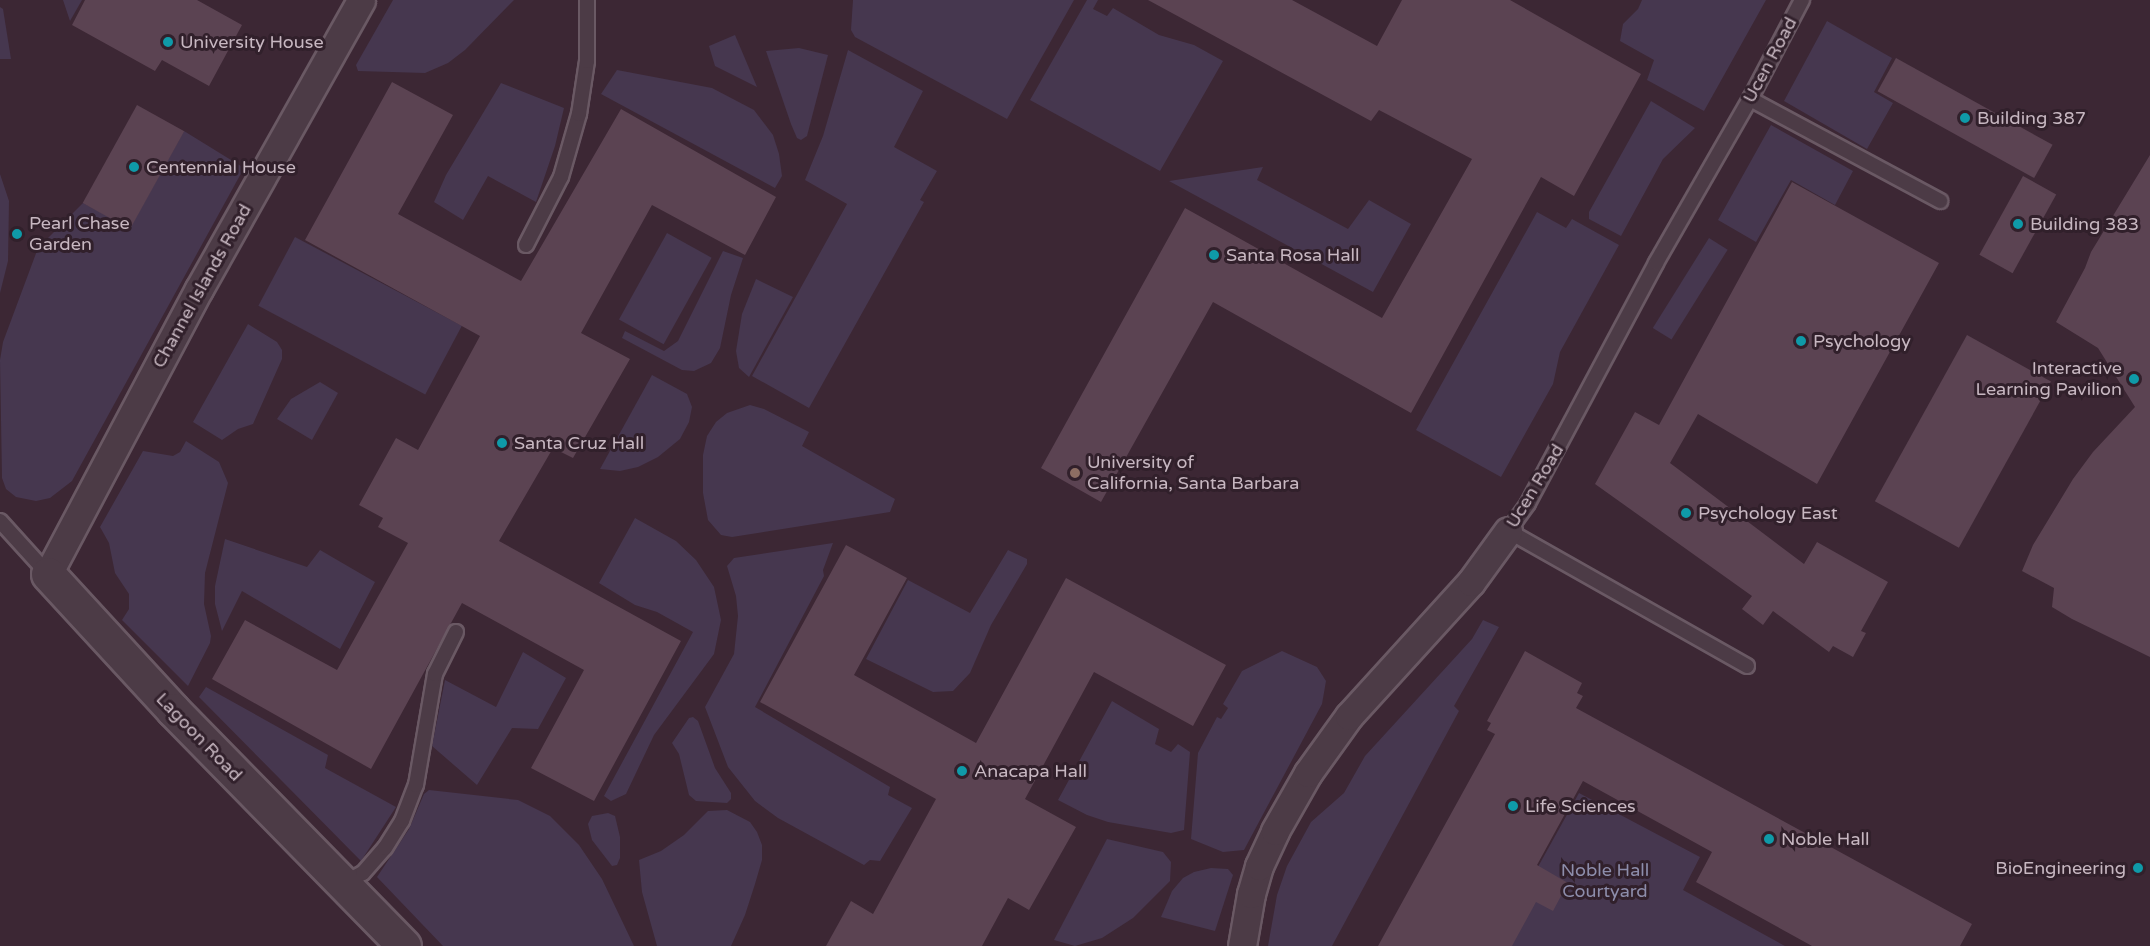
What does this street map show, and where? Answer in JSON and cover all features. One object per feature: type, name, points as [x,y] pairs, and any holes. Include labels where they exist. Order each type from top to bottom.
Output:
[{"type":"street","name":"Channel Islands Road","points":[[48,574],[166,349],[361,0]]},
{"type":"street","name":"Ucen Road","points":[[1242,946],[1251,894],[1259,866],[1275,831],[1308,773],[1349,716],[1471,582],[1509,531]]},
{"type":"street","name":"Lagoon Road","points":[[48,574],[172,710],[404,946]]},
{"type":"lane","points":[[526,245],[561,177],[579,114],[587,61],[587,0]]},
{"type":"lane","name":"Ucen Road","points":[[1509,531],[1528,503],[1656,263],[1750,99],[1802,0]]},
{"type":"lane","points":[[1750,99],[1940,201]]},
{"type":"lane","name":"Lagoon Road","points":[[0,521],[48,574]]},
{"type":"lane","points":[[1509,531],[1747,666]]},
{"type":"lane","points":[[342,884],[363,873],[386,848],[402,821],[416,785],[435,674],[456,632]]},
{"type":"green space","points":[[63,0],[82,0],[70,21]]},
{"type":"green space","points":[[393,0],[514,0],[465,50],[448,63],[425,73],[358,71],[356,65]]},
{"type":"green space","points":[[853,0],[1074,0],[1007,119],[855,37],[851,30]]},
{"type":"green space","points":[[1087,0],[1098,0],[1093,9],[1107,16],[1113,8],[1159,35],[1194,45],[1223,61],[1160,171],[1030,100]]},
{"type":"green space","points":[[1642,0],[1766,0],[1704,111],[1647,80],[1654,60],[1620,41],[1623,24],[1638,9]]},
{"type":"green space","points":[[0,7],[3,9],[11,59],[0,59]]},
{"type":"green space","points":[[1827,21],[1892,58],[1874,92],[1893,103],[1867,149],[1784,101]]},
{"type":"green space","points":[[735,35],[757,87],[715,66],[709,46]]},
{"type":"green space","points":[[799,48],[828,55],[807,136],[801,140],[797,138],[791,124],[766,51]]},
{"type":"green space","points":[[848,50],[923,91],[894,147],[937,171],[920,200],[924,202],[809,408],[752,376],[847,204],[805,180],[823,136]]},
{"type":"green space","points":[[617,70],[712,88],[754,110],[773,135],[779,154],[782,176],[775,188],[601,94]]},
{"type":"green space","points":[[501,83],[564,108],[555,146],[536,202],[488,176],[463,220],[434,202],[446,175]]},
{"type":"green space","points":[[1651,101],[1695,128],[1663,159],[1621,236],[1589,219],[1589,212]]},
{"type":"green space","points":[[1771,125],[1853,171],[1835,205],[1791,180],[1756,242],[1718,220]]},
{"type":"green space","points":[[184,131],[244,168],[72,481],[50,498],[36,501],[16,497],[6,489],[2,478],[0,360],[3,342],[38,248],[83,203],[130,228]]},
{"type":"green space","points":[[1263,167],[1257,180],[1348,229],[1369,200],[1411,224],[1373,292],[1169,181]]},
{"type":"green space","points":[[0,174],[9,201],[8,261],[0,293]]},
{"type":"green space","points":[[1537,212],[1566,228],[1572,219],[1619,245],[1560,352],[1553,384],[1501,477],[1416,430]]},
{"type":"green space","points":[[667,233],[712,258],[664,344],[619,320]]},
{"type":"green space","points":[[295,237],[462,326],[425,395],[258,306]]},
{"type":"green space","points":[[1709,238],[1728,250],[1671,340],[1653,328]]},
{"type":"green space","points":[[723,251],[743,258],[731,295],[720,348],[711,363],[694,371],[682,370],[622,338],[625,331],[664,351],[678,341]]},
{"type":"green space","points":[[756,279],[793,297],[749,377],[739,368],[736,351],[742,314]]},
{"type":"green space","points":[[248,324],[277,342],[282,350],[282,359],[253,424],[238,429],[222,440],[193,422]]},
{"type":"green space","points":[[652,375],[687,394],[692,407],[689,422],[680,439],[658,457],[638,467],[620,471],[600,469]]},
{"type":"green space","points":[[320,382],[338,393],[312,440],[277,419],[291,399]]},
{"type":"green space","points":[[750,405],[764,409],[809,432],[802,446],[895,499],[890,512],[732,537],[721,535],[708,520],[703,493],[703,455],[707,436],[716,422],[727,413]]},
{"type":"green space","points":[[186,441],[219,462],[228,483],[205,573],[204,604],[211,636],[210,643],[188,686],[122,620],[129,609],[129,594],[115,573],[109,543],[100,527],[143,451],[173,456],[180,452]]},
{"type":"green space","points":[[635,518],[676,541],[696,560],[714,587],[721,620],[714,654],[654,735],[626,794],[611,801],[604,796],[693,632],[657,612],[635,605],[599,583]]},
{"type":"green space","points":[[225,539],[307,567],[320,550],[375,582],[340,649],[242,591],[222,631],[215,604],[215,586]]},
{"type":"green space","points":[[833,543],[823,570],[824,576],[755,707],[890,787],[888,795],[912,808],[880,861],[870,860],[864,865],[778,818],[755,801],[728,767],[705,707],[734,654],[738,616],[736,596],[727,566],[734,558]]},
{"type":"green space","points":[[1008,550],[1027,559],[1027,564],[991,625],[970,673],[953,691],[933,692],[866,659],[908,580],[970,613]]},
{"type":"green space","points":[[1483,620],[1499,627],[1454,706],[1459,711],[1332,946],[1268,946],[1277,895],[1287,866],[1311,822],[1344,793],[1365,756],[1472,639]]},
{"type":"green space","points":[[1282,651],[1317,667],[1326,681],[1322,704],[1244,850],[1223,852],[1191,839],[1198,753],[1217,717],[1221,719],[1228,708],[1223,704],[1242,671]]},
{"type":"green space","points":[[523,652],[566,678],[538,729],[512,728],[477,785],[432,746],[445,680],[496,707]]},
{"type":"green space","points":[[206,687],[328,755],[325,768],[396,807],[361,861],[199,697]]},
{"type":"green space","points":[[1112,701],[1159,729],[1155,744],[1171,752],[1178,744],[1190,752],[1184,830],[1171,833],[1108,822],[1087,815],[1058,800]]},
{"type":"green space","points":[[693,717],[698,721],[715,768],[731,793],[731,799],[727,803],[696,801],[689,795],[679,754],[672,743],[689,718]]},
{"type":"green space","points":[[429,790],[518,800],[550,816],[579,845],[602,879],[634,946],[443,946],[377,877],[409,829],[424,794]]},
{"type":"green space","name":"Noble Hall Courtyard","points":[[1579,793],[1700,857],[1683,890],[1785,946],[1494,946]]},
{"type":"green space","points":[[727,810],[750,822],[762,845],[762,860],[755,884],[745,915],[731,946],[657,946],[642,892],[639,860],[661,851],[684,835],[708,811]]},
{"type":"green space","points":[[608,813],[615,816],[620,837],[620,858],[617,865],[612,866],[592,840],[588,824],[592,816]]},
{"type":"green space","points":[[1107,839],[1163,852],[1171,862],[1170,881],[1133,918],[1102,938],[1075,946],[1054,940]]},
{"type":"green space","points":[[1211,868],[1228,869],[1233,875],[1215,931],[1161,917],[1172,891],[1183,878],[1194,872]]},
{"type":"building","name":"University House","points":[[85,0],[197,0],[242,25],[209,86],[162,60],[155,71],[72,25]]},
{"type":"building","name":"Santa Rosa Hall","points":[[1148,0],[1292,0],[1377,46],[1402,0],[1510,0],[1641,74],[1574,196],[1541,177],[1411,413],[1213,302],[1101,502],[1041,468],[1185,208],[1382,318],[1472,159],[1379,110],[1371,121]]},
{"type":"building","name":"Building 387","points":[[1896,58],[2053,145],[2034,178],[1878,91]]},
{"type":"building","name":"Santa Cruz Hall","points":[[392,82],[453,115],[398,214],[521,281],[621,109],[776,197],[745,255],[652,205],[581,333],[630,359],[573,458],[553,448],[499,541],[681,641],[594,801],[531,768],[584,670],[462,603],[371,769],[212,679],[245,620],[337,670],[408,543],[378,527],[383,518],[359,505],[396,438],[418,450],[480,336],[305,240]]},
{"type":"building","name":"Centennial House","points":[[137,105],[184,131],[130,229],[83,203]]},
{"type":"building","name":"Interactive Learning Pavilion","points":[[2150,155],[2150,657],[2052,607],[2054,588],[2022,571],[2033,545],[2073,479],[2093,452],[2135,407],[2098,348],[2056,322],[2091,252]]},
{"type":"building","name":"Building 383","points":[[2023,176],[2056,194],[2013,273],[1979,255]]},
{"type":"building","name":"Psychology","points":[[1792,182],[1939,263],[1817,484],[1698,414],[1670,463],[1804,564],[1817,542],[1888,582],[1861,631],[1866,633],[1853,657],[1833,646],[1829,652],[1773,611],[1763,625],[1742,609],[1752,596],[1595,484],[1635,412],[1659,425]]},
{"type":"building","name":"Psychology","points":[[1967,335],[2051,382],[1959,548],[1875,501]]},
{"type":"building","name":"Anacapa Hall","points":[[846,545],[907,578],[854,675],[976,743],[1066,578],[1226,665],[1193,726],[1094,672],[1025,799],[1076,827],[1029,910],[1008,898],[982,946],[826,946],[851,901],[873,914],[936,799],[760,702]]},
{"type":"building","name":"Life Sciences","points":[[1525,651],[1582,683],[1577,693],[1583,696],[1576,708],[1972,924],[1960,946],[1812,946],[1696,882],[1712,852],[1583,781],[1537,865],[1568,883],[1553,911],[1536,902],[1512,946],[1378,946],[1495,734],[1487,730],[1491,723],[1487,721]]},
{"type":"place","name":"University House","points":[[168,42]]},
{"type":"place","name":"Building 387","points":[[1965,118]]},
{"type":"place","name":"Centennial House","points":[[134,167]]},
{"type":"place","name":"Building 383","points":[[2018,224]]},
{"type":"place","name":"Pearl Chase Garden","points":[[17,234]]},
{"type":"place","name":"Santa Rosa Hall","points":[[1214,255]]},
{"type":"place","name":"Psychology","points":[[1801,341]]},
{"type":"place","name":"Interactive Learning Pavilion","points":[[2134,379]]},
{"type":"place","name":"Santa Cruz Hall","points":[[502,443]]},
{"type":"place","name":"University of California, Santa Barbara","points":[[1075,473]]},
{"type":"place","name":"Psychology East","points":[[1686,513]]},
{"type":"place","name":"Anacapa Hall","points":[[962,771]]},
{"type":"place","name":"Life Sciences","points":[[1513,806]]},
{"type":"place","name":"Noble Hall","points":[[1769,839]]},
{"type":"place","name":"BioEngineering","points":[[2138,868]]}]
